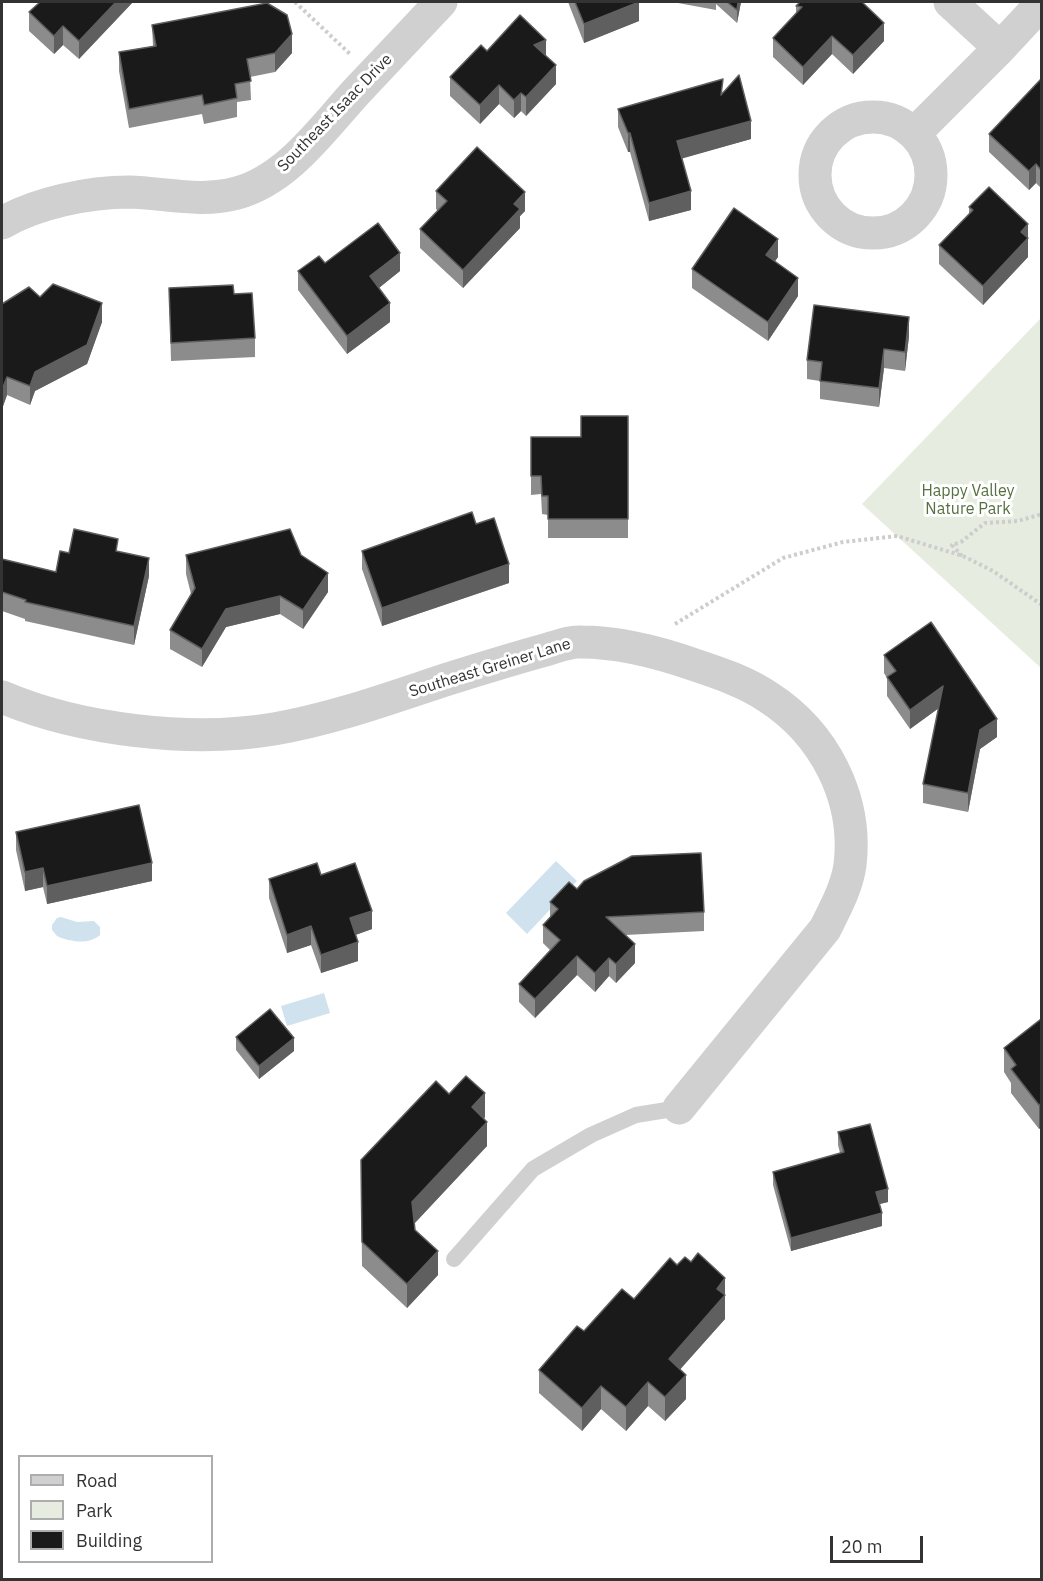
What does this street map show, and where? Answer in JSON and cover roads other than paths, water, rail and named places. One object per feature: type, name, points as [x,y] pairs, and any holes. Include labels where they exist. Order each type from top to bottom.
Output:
[{"type":"street","name":"Southeast Isaac Drive","points":[[4,214],[58,201],[128,192],[206,198],[238,193],[267,180],[298,155],[441,2]]},
{"type":"street","points":[[950,2],[1000,48]]},
{"type":"street","points":[[914,134],[1000,48],[1041,3]]},
{"type":"street","name":"Southeast Greiner Lane","points":[[2,697],[77,722],[156,732],[218,735],[273,729],[335,715],[578,641],[620,645],[660,653],[723,675],[768,696],[802,724],[830,760],[845,796],[851,832],[850,866],[841,896],[825,929],[679,1108]]},
{"type":"lane","points":[[454,1259],[533,1169],[591,1135],[636,1115],[679,1108]]},
{"type":"water","points":[[556,861],[577,881],[527,934],[506,913]]},
{"type":"water","points":[[57,918],[77,922],[94,921],[100,927],[100,935],[79,942],[57,936],[52,930],[52,925]]},
{"type":"water","points":[[324,993],[330,1013],[287,1026],[281,1006]]},
{"type":"park label","name":"Happy Valley Nature Park","points":[[968,500]]}]
